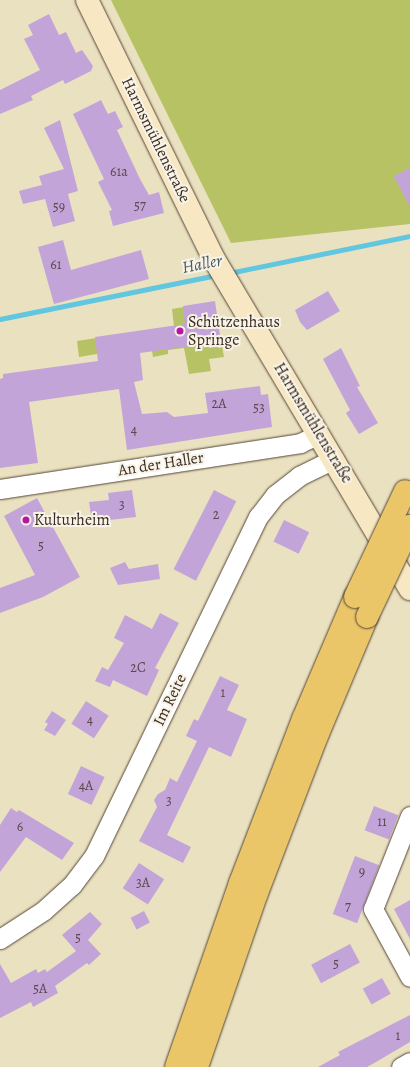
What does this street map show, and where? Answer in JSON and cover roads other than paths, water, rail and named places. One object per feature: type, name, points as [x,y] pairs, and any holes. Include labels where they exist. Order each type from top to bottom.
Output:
[{"type":"highway","points":[[176,1067],[243,876],[303,719],[355,596],[407,486]]},
{"type":"highway","points":[[197,1067],[257,893],[317,736],[367,617],[410,526]]},
{"type":"street","name":"Harmsmühlenstraße","points":[[87,0],[214,259],[334,458],[410,589]]},
{"type":"street","name":"An der Haller","points":[[0,489],[300,443],[319,434]]},
{"type":"street","name":"Im Reite","points":[[0,939],[43,911],[72,885],[94,856],[258,517],[276,495],[299,476],[334,458]]},
{"type":"street","points":[[410,816],[373,910],[410,977]]},
{"type":"street","points":[[401,1067],[410,1062]]},
{"type":"waterway","name":"Haller","points":[[229,273],[410,236]]},
{"type":"waterway","name":"Haller","points":[[0,319],[217,275]]},
{"type":"place","name":"Schützenhaus Springe","points":[[180,331]]},
{"type":"place","name":"Kulturheim","points":[[26,520]]}]
